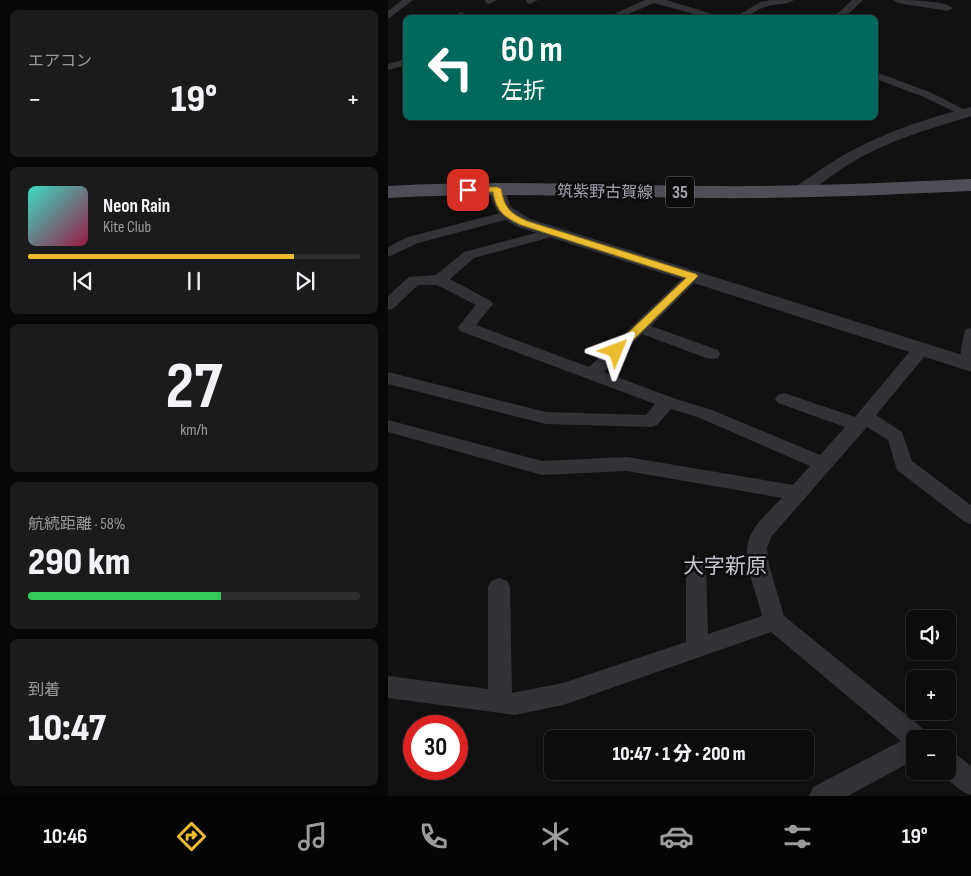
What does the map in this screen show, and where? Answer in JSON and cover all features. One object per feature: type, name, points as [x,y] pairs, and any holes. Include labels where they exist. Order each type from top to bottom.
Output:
[{"type":"main road","name":"筑紫野古賀線","points":[[388,192],[497,189],[709,192],[801,191],[972,185]]},
{"type":"street","points":[[388,16],[408,0]]},
{"type":"street","points":[[617,15],[654,0],[710,15]]},
{"type":"street","points":[[744,15],[763,4],[789,0]]},
{"type":"street","points":[[841,15],[858,0]]},
{"type":"street","points":[[898,0],[948,8]]},
{"type":"street","points":[[388,68],[403,63]]},
{"type":"street","points":[[878,76],[968,112]]},
{"type":"street","points":[[801,191],[840,163],[868,148],[968,112]]},
{"type":"street","points":[[497,189],[499,200],[508,215],[524,223],[969,364],[972,333]]},
{"type":"street","points":[[388,253],[413,240],[508,215]]},
{"type":"street","points":[[440,280],[469,255],[547,234]]},
{"type":"street","points":[[592,374],[693,276]]},
{"type":"street","points":[[388,305],[414,280],[440,280],[485,304],[466,327],[668,402],[706,414],[823,464]]},
{"type":"street","points":[[640,328],[712,354]]},
{"type":"street","points":[[906,730],[774,622],[772,606],[763,583],[757,548],[762,532],[861,421],[922,348]]},
{"type":"street","points":[[389,379],[546,418],[651,421],[668,402]]},
{"type":"street","points":[[784,399],[861,421],[896,437],[904,464],[970,514]]},
{"type":"street","points":[[388,426],[542,468],[627,464],[797,493]]},
{"type":"street","points":[[696,566],[697,648]]},
{"type":"street","points":[[500,587],[500,702]]},
{"type":"street","points":[[388,687],[515,704],[563,694],[774,622]]},
{"type":"street","points":[[822,796],[906,751]]},
{"type":"street","points":[[956,771],[972,784]]},
{"type":"district","name":"大字新原","points":[[725,566]]},
{"type":"route","points":[[468,190],[497,189],[499,200],[508,215],[524,223],[693,276],[616,351]]}]
